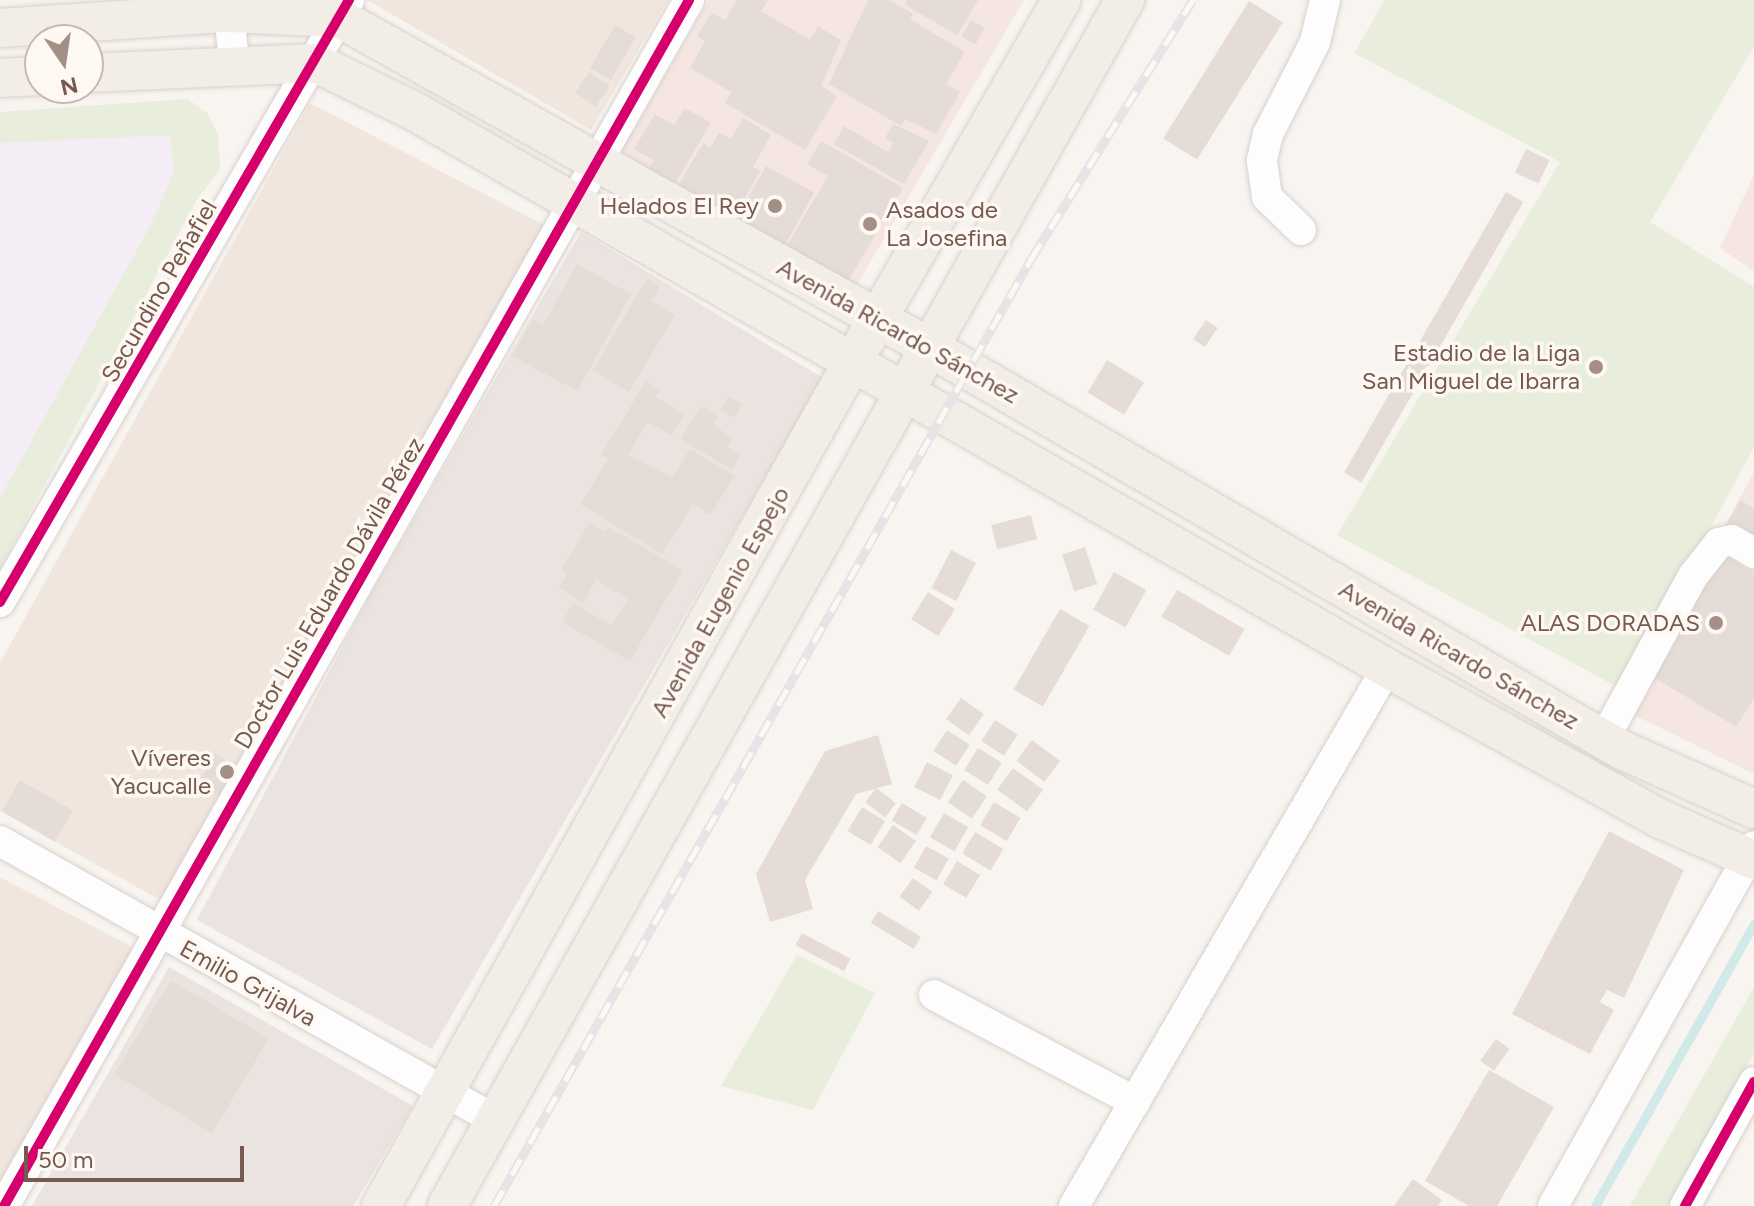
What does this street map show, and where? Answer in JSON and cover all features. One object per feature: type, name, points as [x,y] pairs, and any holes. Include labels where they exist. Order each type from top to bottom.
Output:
[{"type":"main road","name":"Avenida Eugenio Espejo","points":[[381,1206],[447,1093],[852,363],[1062,0]]},
{"type":"main road","points":[[447,1206],[1125,0]]},
{"type":"main road","name":"Avenida Ricardo Sánchez","points":[[0,28],[228,6],[344,9],[596,161],[929,347],[1604,739],[1751,800]]},
{"type":"main road","name":"Avenida Ricardo Sánchez","points":[[104,72],[234,63],[316,63],[414,111],[1387,668],[1661,819],[1751,854]]},
{"type":"main road","points":[[0,78],[24,77]]},
{"type":"street","name":"Doctor Luis Eduardo Dávila Pérez","points":[[4,1206],[689,0]]},
{"type":"street","points":[[1301,230],[1267,197],[1262,160],[1268,134],[1315,42],[1325,0]]},
{"type":"street","points":[[228,6],[234,63]]},
{"type":"street","name":"Secundino Peñafiel","points":[[0,602],[316,63],[344,9]]},
{"type":"street","points":[[1604,739],[1693,576],[1719,543],[1732,540],[1754,553]]},
{"type":"street","points":[[1074,1206],[1387,668]]},
{"type":"street","name":"Emilio Grijalva","points":[[0,841],[157,933],[497,1121]]},
{"type":"street","points":[[1553,1206],[1751,854]]},
{"type":"street","points":[[934,995],[1135,1102]]},
{"type":"street","points":[[1685,1206],[1754,1082]]},
{"type":"shaded area","points":[[367,0],[668,0],[591,130]]},
{"type":"shaded area","points":[[709,0],[1024,0],[852,293],[617,158]]},
{"type":"shaded area","points":[[188,99],[208,114],[218,135],[220,168],[196,201],[0,569],[0,112]]},
{"type":"shaded area","points":[[310,103],[548,227],[164,902],[0,811],[0,663]]},
{"type":"shaded area","points":[[1754,175],[1754,271],[1720,248]]},
{"type":"shaded area","points":[[581,232],[823,378],[432,1049],[197,920],[374,588]]},
{"type":"shaded area","points":[[1754,472],[1754,774],[1624,710]]},
{"type":"shaded area","points":[[0,877],[134,948],[0,1184]]},
{"type":"shaded area","points":[[169,967],[413,1106],[353,1206],[32,1206]]},
{"type":"green space","name":"Estadio de la Liga San Miguel de Ibarra","points":[[1385,0],[1754,0],[1754,47],[1650,222],[1754,287],[1754,447],[1623,690],[1337,535],[1560,162],[1354,53]]},
{"type":"green space","points":[[188,99],[208,114],[218,135],[220,168],[196,201],[0,569],[0,498],[149,228],[174,172],[170,135],[0,143],[0,112]]},
{"type":"green space","points":[[797,955],[875,993],[813,1110],[721,1086]]},
{"type":"green space","points":[[1754,987],[1754,1053],[1668,1206],[1630,1206]]},
{"type":"building","points":[[737,0],[768,0],[761,11],[810,40],[818,26],[841,40],[821,86],[837,96],[805,150],[725,103],[731,92],[690,68],[705,41],[697,36],[711,13],[725,20]]},
{"type":"building","points":[[868,0],[890,0],[913,14],[910,19],[965,52],[946,84],[960,92],[936,134],[905,119],[901,126],[829,84]]},
{"type":"building","points":[[907,0],[978,0],[957,35],[905,5]]},
{"type":"building","points":[[1249,1],[1283,22],[1197,160],[1163,138]]},
{"type":"building","points":[[971,20],[985,28],[975,44],[962,36]]},
{"type":"building","points":[[615,25],[636,37],[611,80],[590,68]]},
{"type":"building","points":[[589,72],[610,86],[596,107],[575,93]]},
{"type":"building","points":[[685,108],[711,123],[673,187],[647,172],[654,161],[634,149],[655,114],[674,125]]},
{"type":"building","points":[[743,118],[771,135],[753,167],[760,171],[733,219],[677,188],[703,143],[710,148],[719,133],[731,139]]},
{"type":"building","points":[[893,124],[929,141],[904,184],[834,144],[844,126],[888,152],[893,143],[885,138]]},
{"type":"building","points":[[821,141],[903,188],[847,283],[786,247],[828,176],[807,164]]},
{"type":"building","points":[[1526,149],[1550,160],[1539,184],[1515,173]]},
{"type":"building","name":"Helados El Rey","points":[[766,166],[814,193],[784,247],[736,220]]},
{"type":"building","points":[[1506,192],[1523,202],[1361,483],[1344,473]]},
{"type":"building","points":[[577,264],[631,294],[577,391],[512,356],[533,319],[543,325]]},
{"type":"building","points":[[647,278],[660,286],[651,301],[675,315],[629,392],[593,370]]},
{"type":"building","points":[[1206,320],[1218,328],[1205,347],[1193,339]]},
{"type":"building","points":[[1107,360],[1144,382],[1124,415],[1087,393]]},
{"type":"building","points":[[646,381],[660,390],[655,397],[684,414],[671,435],[648,422],[628,455],[672,477],[690,449],[735,476],[710,515],[693,504],[662,554],[580,504],[608,459],[601,455]]},
{"type":"building","points":[[729,396],[743,404],[735,418],[721,410]]},
{"type":"building","points":[[701,406],[718,416],[713,425],[733,438],[727,447],[741,455],[732,470],[681,439]]},
{"type":"building","points":[[1740,500],[1754,508],[1754,542],[1726,525]]},
{"type":"building","points":[[1031,515],[1037,539],[997,549],[991,525]]},
{"type":"building","points":[[589,523],[605,532],[608,527],[683,570],[630,661],[562,622],[573,603],[612,626],[628,599],[596,580],[583,603],[559,588],[567,573],[562,569]]},
{"type":"building","points":[[1085,547],[1097,584],[1074,592],[1062,554]]},
{"type":"building","points":[[951,550],[976,563],[956,601],[931,588]]},
{"type":"building","name":"ALAS DORADAS","points":[[1721,553],[1754,573],[1754,699],[1736,727],[1647,673]]},
{"type":"building","points":[[1114,572],[1146,590],[1126,628],[1093,610]]},
{"type":"building","points":[[1177,590],[1245,629],[1229,656],[1162,617]]},
{"type":"building","points":[[928,592],[955,609],[938,636],[911,619]]},
{"type":"building","points":[[1060,609],[1089,626],[1043,707],[1014,690]]},
{"type":"building","points":[[961,698],[984,714],[969,735],[946,719]]},
{"type":"building","points":[[995,720],[1018,735],[1004,756],[981,741]]},
{"type":"building","points":[[947,730],[970,745],[956,766],[933,751]]},
{"type":"building","points":[[878,735],[892,784],[856,794],[805,880],[813,909],[770,922],[756,874],[825,751]]},
{"type":"building","points":[[1032,740],[1060,761],[1044,782],[1016,761]]},
{"type":"building","points":[[978,748],[1002,763],[988,785],[964,770]]},
{"type":"building","points":[[215,753],[239,770],[223,798],[199,782]]},
{"type":"building","points":[[927,762],[953,775],[940,800],[914,787]]},
{"type":"building","points":[[1013,768],[1043,790],[1027,812],[997,790]]},
{"type":"building","points":[[20,780],[73,810],[55,842],[2,811]]},
{"type":"building","points":[[963,780],[987,796],[972,819],[948,802]]},
{"type":"building","points":[[876,788],[896,803],[885,817],[865,802]]},
{"type":"building","points":[[994,802],[1021,818],[1007,841],[980,825]]},
{"type":"building","points":[[902,803],[927,818],[917,835],[892,820]]},
{"type":"building","points":[[862,807],[885,821],[871,845],[848,831]]},
{"type":"building","points":[[944,813],[968,827],[954,851],[930,837]]},
{"type":"building","points":[[893,825],[916,841],[900,863],[878,847]]},
{"type":"building","points":[[1609,831],[1684,870],[1624,998],[1607,990],[1600,1002],[1614,1010],[1590,1054],[1512,1014]]},
{"type":"building","points":[[975,832],[1003,849],[990,870],[962,853]]},
{"type":"building","points":[[926,846],[949,859],[937,880],[914,868]]},
{"type":"building","points":[[957,861],[980,875],[966,898],[943,884]]},
{"type":"building","points":[[913,878],[932,892],[919,911],[899,897]]},
{"type":"building","points":[[878,911],[921,937],[914,949],[871,923]]},
{"type":"building","points":[[802,933],[851,959],[844,971],[795,945]]},
{"type":"building","points":[[171,980],[269,1039],[212,1133],[114,1074]]},
{"type":"building","points":[[1496,1039],[1510,1049],[1494,1071],[1480,1061]]},
{"type":"building","points":[[1489,1070],[1554,1107],[1497,1206],[1469,1206],[1425,1181]]},
{"type":"building","points":[[1413,1179],[1442,1200],[1438,1206],[1394,1206]]},
{"type":"waterway","points":[[1595,1206],[1754,924]]},
{"type":"railway","points":[[494,1206],[1031,259],[1193,0]]},
{"type":"cycle path","points":[[0,602],[349,0]]},
{"type":"cycle path","points":[[4,1206],[689,0]]},
{"type":"cycle path","points":[[1685,1206],[1754,1082]]},
{"type":"place","name":"Helados El Rey","points":[[775,206]]},
{"type":"place","name":"Asados de La Josefina","points":[[870,224]]},
{"type":"place","name":"Estadio de la Liga San Miguel de Ibarra","points":[[1596,367]]},
{"type":"place","name":"ALAS DORADAS","points":[[1716,623]]},
{"type":"place","name":"Víveres Yacucalle","points":[[227,772]]}]
